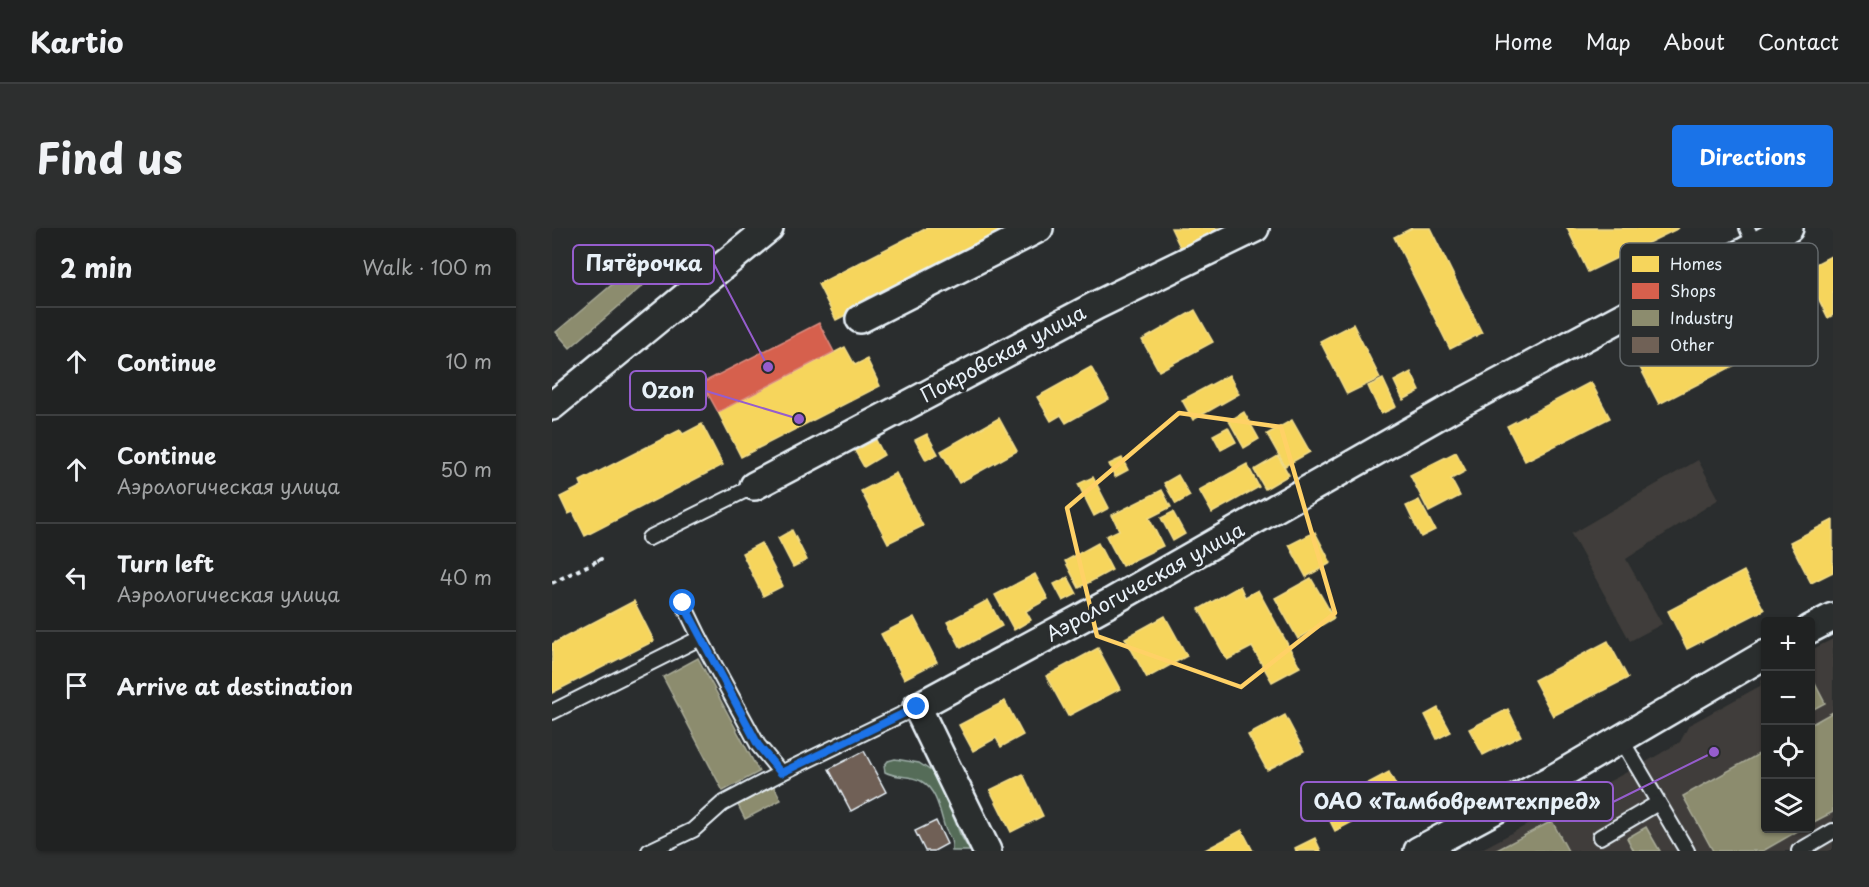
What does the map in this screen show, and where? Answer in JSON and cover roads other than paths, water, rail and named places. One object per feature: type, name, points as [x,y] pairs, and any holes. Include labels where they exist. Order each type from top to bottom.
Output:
[{"type":"street","points":[[552,406],[769,228]]},
{"type":"street","points":[[860,319],[1039,228]]},
{"type":"street","name":"Покровская улица","points":[[754,486],[1097,304],[1255,228]]},
{"type":"street","name":"Аэрологическая улица","points":[[1751,237],[1789,228]]},
{"type":"street","name":"Аэрологическая улица","points":[[917,707],[1121,597],[1620,312]]},
{"type":"street","points":[[1815,626],[1833,617]]},
{"type":"street","points":[[1418,851],[1556,777],[1761,657]]},
{"type":"street","points":[[917,707],[987,851]]},
{"type":"lane","points":[[649,538],[754,486]]},
{"type":"lane","points":[[683,603],[758,745],[781,773]]},
{"type":"lane","points":[[552,712],[700,638]]},
{"type":"lane","name":"Аэрологическая улица","points":[[649,851],[693,830],[722,804],[917,707]]},
{"type":"lane","points":[[1621,739],[1687,851]]},
{"type":"lane","points":[[1600,837],[1658,803]]},
{"type":"lane","points":[[1799,851],[1833,831]]},
{"type":"place","name":"Пятёрочка","points":[[768,367]]},
{"type":"place","name":"Ozon","points":[[799,419]]},
{"type":"place","name":"ОАО «Тамбовремтехпред»","points":[[1714,752]]}]
